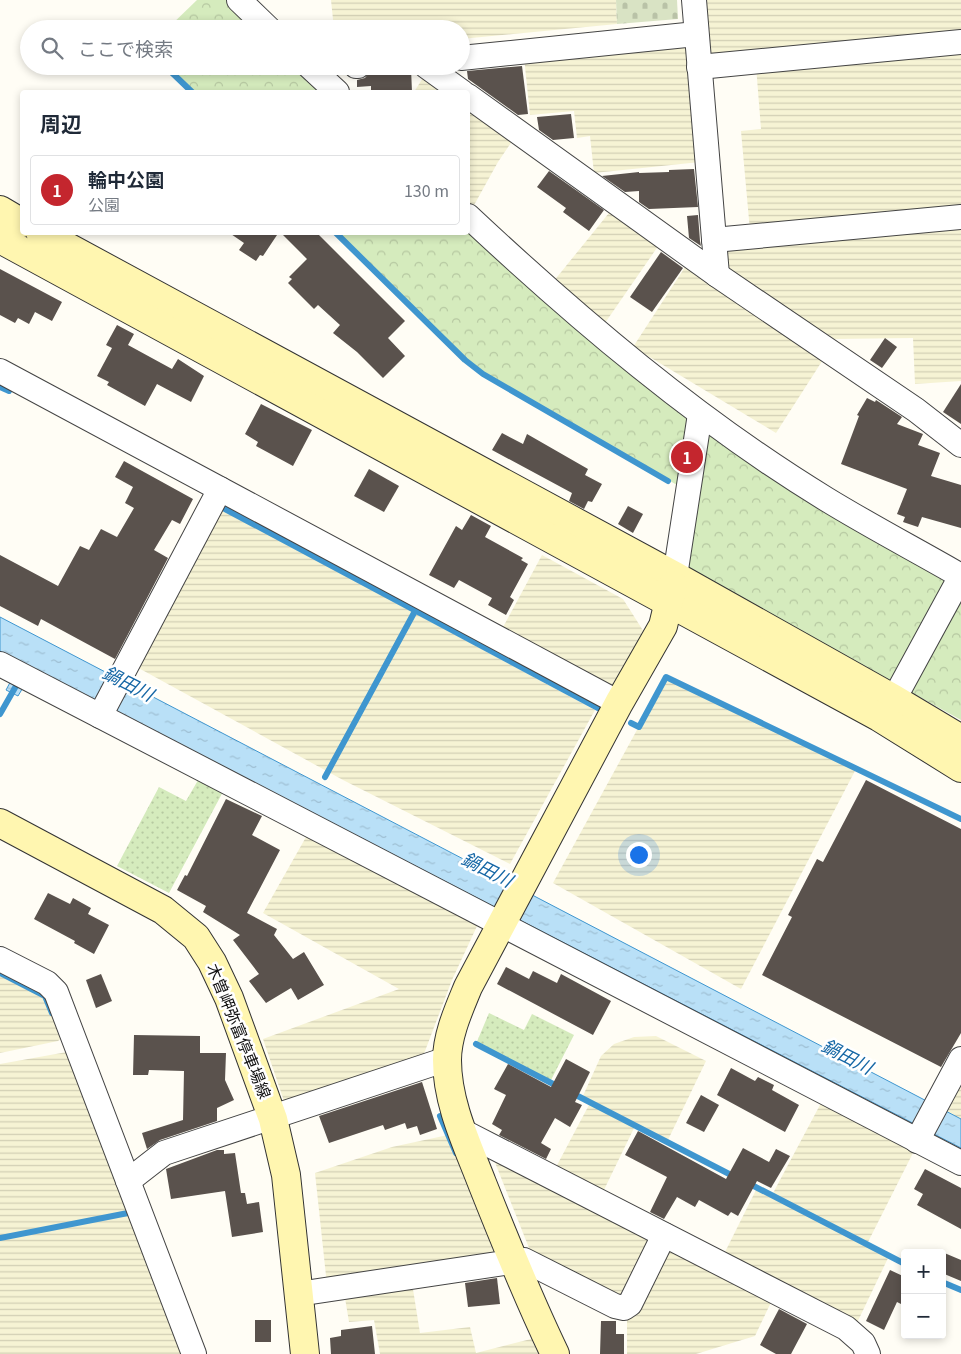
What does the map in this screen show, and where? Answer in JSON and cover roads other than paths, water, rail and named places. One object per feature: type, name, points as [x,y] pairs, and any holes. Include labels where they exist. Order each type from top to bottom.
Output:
[{"type":"street","points":[[239,0],[260,20]]},
{"type":"street","points":[[694,0],[717,275]]},
{"type":"street","points":[[470,57],[696,34]]},
{"type":"street","points":[[699,67],[961,42]]},
{"type":"street","points":[[319,75],[335,90]]},
{"type":"street","points":[[438,75],[459,90]]},
{"type":"street","points":[[470,97],[717,275],[916,410],[961,445]]},
{"type":"street","points":[[0,210],[20,222]]},
{"type":"street","points":[[714,240],[961,217]]},
{"type":"street","points":[[470,218],[536,280],[700,414],[826,499],[961,576],[894,699]]},
{"type":"street","points":[[45,235],[672,589],[961,768]]},
{"type":"street","points":[[0,240],[393,454],[894,699],[961,739]]},
{"type":"street","points":[[0,371],[619,703]]},
{"type":"street","points":[[556,1354],[513,1262],[462,1131],[449,1081],[447,1059],[451,1036],[461,1004],[619,703],[663,626],[672,589],[686,512],[700,414]]},
{"type":"street","points":[[102,713],[220,489]]},
{"type":"street","points":[[3,667],[102,713],[501,925],[920,1136],[961,1163]]},
{"type":"street","name":"木曽岬弥富停車場線","points":[[0,823],[163,910],[196,937],[212,962],[229,998],[273,1119],[286,1175],[305,1354]]},
{"type":"street","points":[[0,959],[47,983],[56,992],[194,1354]]},
{"type":"street","points":[[128,1181],[164,1154],[273,1119],[447,1059]]},
{"type":"street","points":[[920,1136],[961,1059]]},
{"type":"street","points":[[462,1131],[846,1328],[863,1343],[868,1354]]},
{"type":"street","points":[[298,1294],[524,1260],[615,1306],[624,1308],[630,1304],[664,1235]]},
{"type":"water","name":"鍋田川","points":[[0,617],[961,1119],[961,1148],[34,669],[18,696],[6,690],[21,662],[0,651]]},
{"type":"waterway","points":[[174,75],[190,90]]},
{"type":"waterway","points":[[338,235],[465,360],[483,374],[668,481]]},
{"type":"waterway","points":[[0,387],[9,391]]},
{"type":"waterway","points":[[225,509],[598,708]]},
{"type":"waterway","points":[[325,777],[415,611]]},
{"type":"waterway","points":[[631,723],[639,727],[666,677],[961,819]]},
{"type":"waterway","points":[[0,714],[16,686]]},
{"type":"waterway","points":[[0,973],[45,996],[52,1013]]},
{"type":"waterway","points":[[476,1044],[559,1087]]},
{"type":"waterway","points":[[570,1092],[735,1177]]},
{"type":"waterway","points":[[440,1116],[456,1153]]},
{"type":"waterway","points":[[748,1183],[901,1262]]},
{"type":"waterway","points":[[0,1238],[128,1213]]},
{"type":"waterway","points":[[946,1284],[961,1290]]},
{"type":"place","name":"輪中公園","points":[[687,457]]}]
